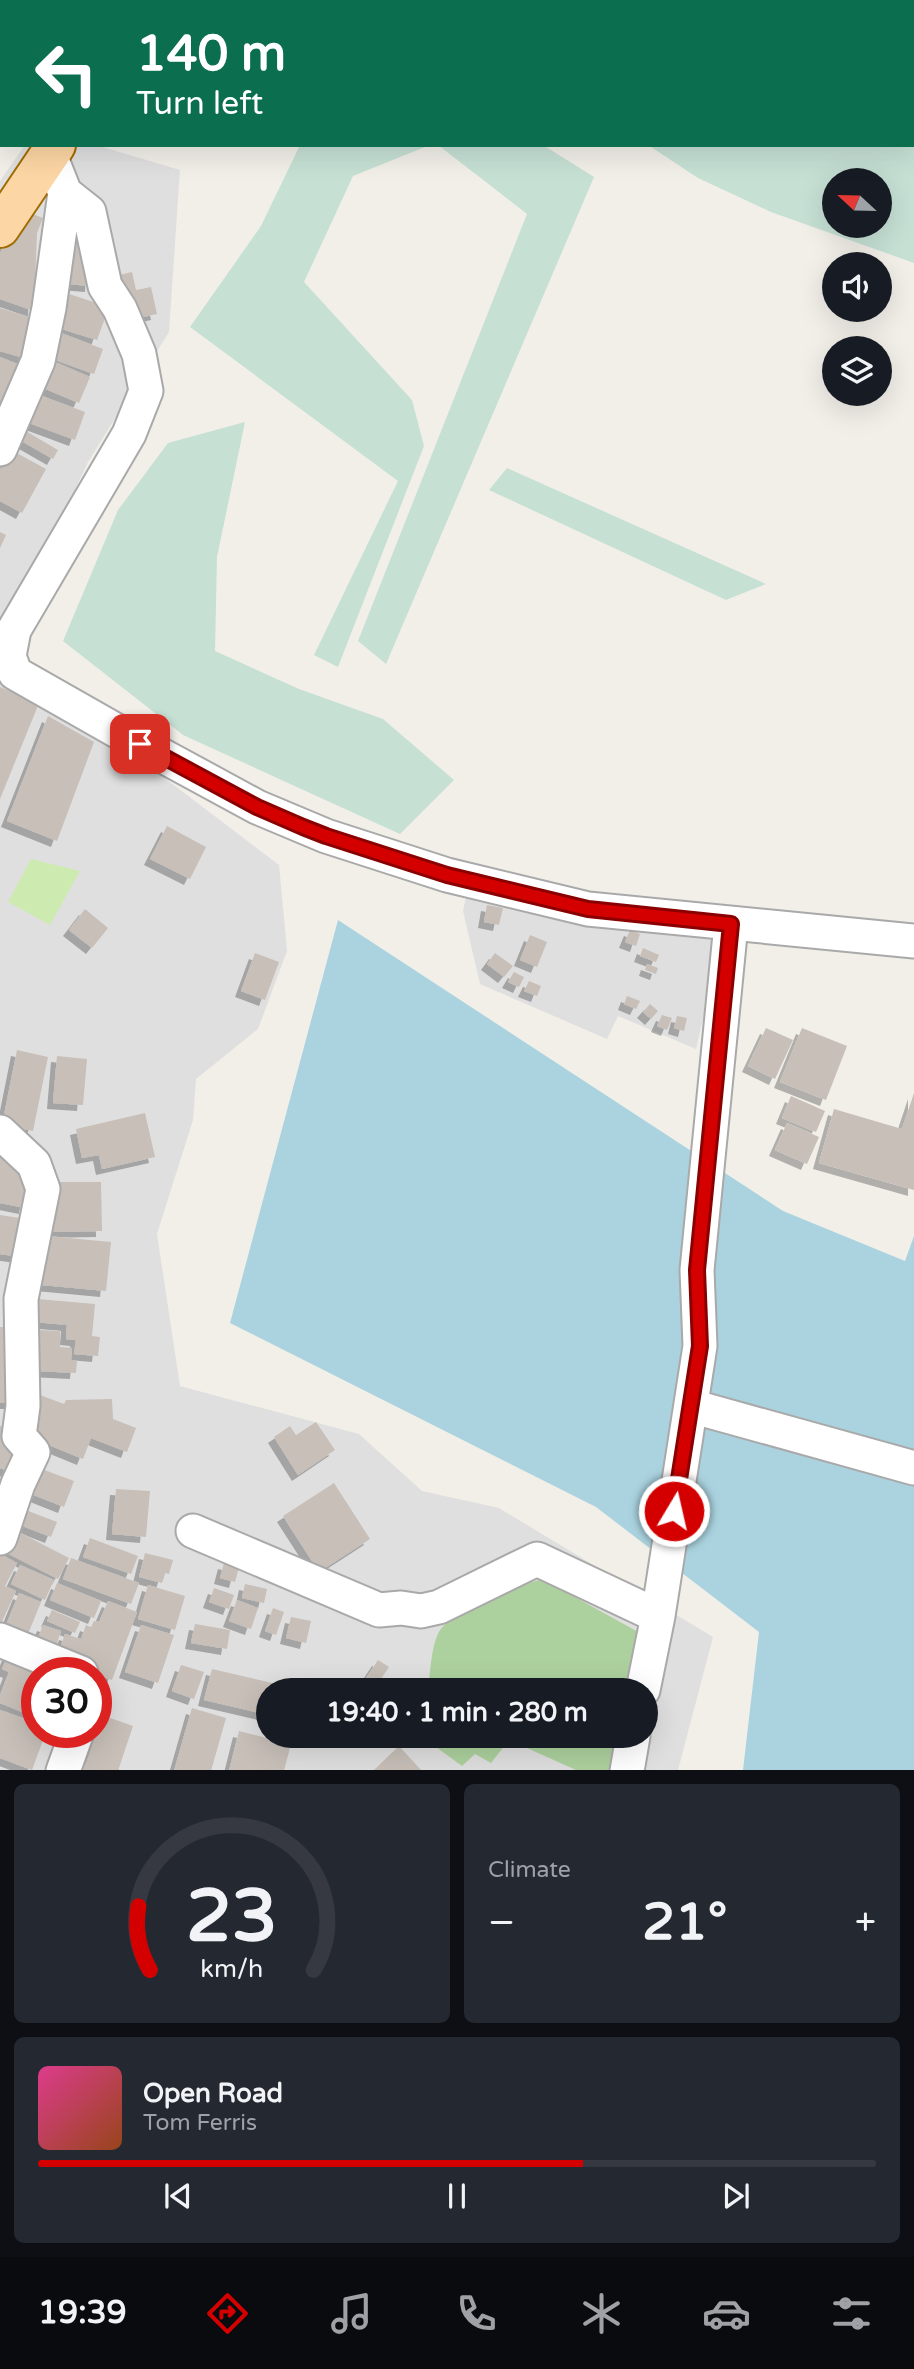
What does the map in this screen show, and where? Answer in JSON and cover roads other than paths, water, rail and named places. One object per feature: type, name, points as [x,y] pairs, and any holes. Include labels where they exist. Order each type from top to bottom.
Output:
[{"type":"main road","points":[[0,228],[53,150]]},
{"type":"street","points":[[0,449],[38,361],[49,308],[65,193],[53,150]]},
{"type":"street","points":[[65,193],[89,212],[105,286],[120,309],[139,354],[146,391],[129,434],[14,630],[9,656],[15,673],[257,807],[326,836],[447,875],[588,909],[914,941]]},
{"type":"street","points":[[645,1678],[700,1346],[697,1270],[731,924]]},
{"type":"street","points":[[0,1132],[34,1164],[43,1189],[21,1299],[23,1406],[19,1436],[33,1452],[18,1485],[0,1538]]},
{"type":"street","points":[[691,1406],[914,1468]]},
{"type":"street","points":[[193,1531],[379,1610],[401,1608],[421,1611],[439,1607],[537,1559],[657,1616]]},
{"type":"street","points":[[0,1640],[42,1657]]},
{"type":"street","points":[[63,1770],[71,1748]]},
{"type":"street","points":[[626,1770],[631,1748]]},
{"type":"water","points":[[338,920],[783,1211],[905,1261],[914,1236],[914,1770],[743,1770],[759,1632],[596,1507],[230,1323]]}]
